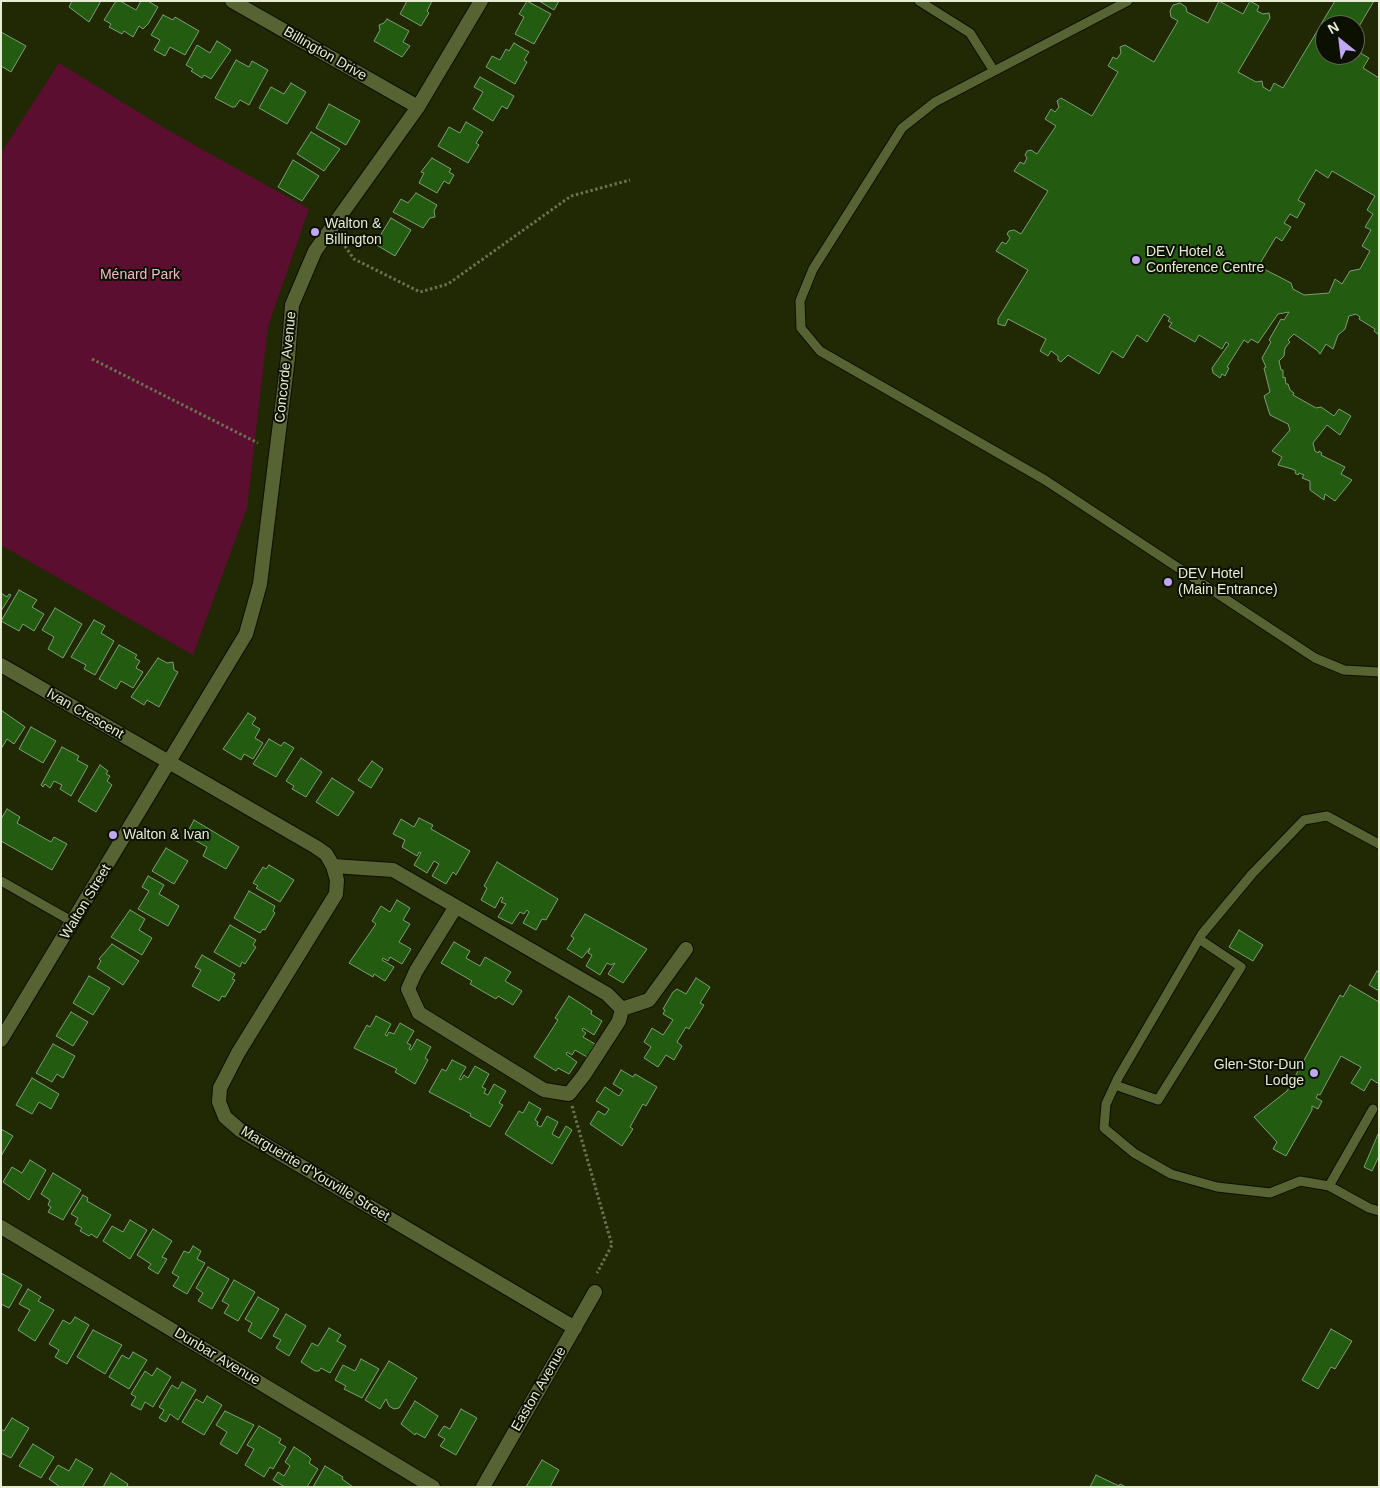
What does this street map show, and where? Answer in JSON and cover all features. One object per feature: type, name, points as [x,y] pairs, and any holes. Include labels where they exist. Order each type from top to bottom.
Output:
[{"type":"street","name":"Billington Drive","points":[[232,1],[418,107]]},
{"type":"street","name":"Concorde Avenue","points":[[169,763],[246,634],[260,584],[288,358],[292,305],[315,251],[368,180],[418,107],[481,1]]},
{"type":"street","name":"Ivan Crescent","points":[[1,665],[169,763]]},
{"type":"street","points":[[169,763],[316,847],[326,854],[333,866],[393,870],[455,908],[607,994],[622,1008]]},
{"type":"street","name":"Walton Street","points":[[1,1040],[169,763]]},
{"type":"street","name":"Marguerite d'Youville Street","points":[[333,866],[337,880],[336,894],[238,1053],[220,1088],[219,1102],[225,1117],[248,1135],[575,1328]]},
{"type":"street","points":[[455,908],[416,971],[408,989],[419,1013],[544,1090],[569,1094],[584,1075],[619,1021],[622,1008]]},
{"type":"street","points":[[622,1008],[649,1000],[686,949]]},
{"type":"street","name":"Dunbar Avenue","points":[[1,1227],[433,1487]]},
{"type":"street","name":"Easton Avenue","points":[[483,1487],[596,1292]]},
{"type":"lane","points":[[919,1],[970,34],[994,71]]},
{"type":"lane","points":[[1128,1],[935,102],[902,128],[813,269],[800,301],[801,328],[820,351],[1045,480],[1315,658],[1344,670],[1379,672]]},
{"type":"lane","points":[[1379,844],[1327,816],[1304,820],[1252,874],[1199,939],[1115,1085],[1106,1104],[1104,1128],[1134,1153],[1171,1174],[1217,1187],[1270,1193],[1300,1181],[1329,1186],[1368,1208],[1379,1210]]},
{"type":"lane","points":[[1,880],[73,922]]},
{"type":"lane","points":[[1115,1085],[1158,1100],[1240,967],[1199,939]]},
{"type":"lane","points":[[1329,1186],[1373,1109]]},
{"type":"path","points":[[342,242],[354,259],[420,292],[448,284],[571,196],[630,180]]},
{"type":"path","points":[[92,359],[258,443]]},
{"type":"path","points":[[569,1094],[612,1245],[596,1273]]},
{"type":"green space","name":"Ménard Park","points":[[59,63],[166,129],[309,209],[268,326],[247,508],[193,655],[1,545],[1,153]]},
{"type":"building","points":[[72,1],[101,1],[89,22],[69,7]]},
{"type":"building","points":[[116,1],[120,1],[136,10],[141,1],[148,1],[158,7],[148,24],[143,29],[139,26],[133,37],[124,31],[122,34],[109,27],[111,24],[104,20]]},
{"type":"building","points":[[407,1],[432,1],[427,11],[429,13],[421,26],[400,14]]},
{"type":"building","points":[[527,1],[551,14],[534,44],[515,34],[524,17],[519,14]]},
{"type":"building","points":[[539,1],[559,1],[554,10]]},
{"type":"building","name":"DEV Hotel & Conference Centre","points":[[1219,1],[1243,14],[1250,1],[1259,6],[1257,11],[1263,14],[1269,13],[1270,18],[1238,72],[1256,82],[1262,81],[1263,87],[1270,91],[1274,83],[1283,88],[1315,35],[1315,65],[1365,65],[1363,68],[1379,78],[1379,335],[1374,331],[1375,329],[1359,319],[1360,317],[1356,314],[1349,316],[1345,329],[1338,335],[1333,349],[1326,344],[1320,354],[1294,334],[1288,340],[1290,342],[1285,348],[1284,356],[1279,361],[1281,370],[1283,370],[1283,378],[1285,377],[1286,384],[1294,393],[1293,395],[1316,408],[1321,407],[1334,416],[1339,409],[1351,416],[1340,435],[1327,425],[1313,443],[1315,451],[1318,453],[1319,451],[1322,453],[1321,455],[1345,467],[1341,474],[1352,480],[1335,501],[1325,494],[1324,500],[1310,490],[1310,481],[1302,478],[1304,475],[1299,473],[1298,475],[1292,469],[1278,465],[1282,457],[1272,451],[1290,430],[1288,424],[1270,415],[1264,396],[1270,392],[1264,368],[1266,367],[1262,358],[1271,342],[1269,340],[1281,319],[1284,320],[1289,312],[1278,314],[1258,343],[1251,339],[1248,343],[1244,340],[1227,367],[1229,368],[1225,376],[1222,374],[1220,378],[1213,373],[1212,368],[1229,344],[1226,342],[1222,349],[1199,335],[1195,342],[1169,327],[1172,323],[1168,321],[1170,318],[1164,314],[1147,342],[1137,335],[1123,358],[1112,351],[1099,374],[1068,355],[1061,362],[1058,360],[1058,356],[1051,351],[1048,356],[1040,351],[1046,339],[1008,319],[1005,326],[998,324],[998,319],[1028,270],[996,251],[1002,242],[1006,244],[1010,238],[1007,234],[1009,231],[1014,230],[1021,234],[1048,191],[1014,171],[1020,162],[1024,164],[1027,158],[1025,155],[1027,151],[1031,150],[1037,154],[1056,126],[1045,119],[1051,109],[1055,112],[1059,107],[1057,101],[1061,98],[1092,116],[1118,72],[1108,66],[1113,57],[1117,59],[1121,53],[1120,47],[1125,45],[1154,62],[1178,21],[1171,17],[1170,11],[1173,5],[1180,3],[1186,7],[1187,12],[1208,23]],"holes":[[[1316,170],[1328,178],[1332,171],[1375,196],[1367,210],[1373,214],[1365,227],[1371,230],[1362,246],[1370,251],[1360,269],[1350,271],[1342,284],[1335,279],[1329,293],[1304,295],[1293,289],[1291,283],[1262,268],[1259,271],[1256,270],[1276,237],[1282,241],[1291,227],[1284,223],[1290,214],[1297,218],[1305,204],[1298,200]]]},
{"type":"building","points":[[1335,1],[1374,1],[1365,16],[1326,15]]},
{"type":"building","points":[[163,15],[173,20],[175,17],[199,31],[185,55],[170,47],[165,56],[154,50],[160,40],[151,35]]},
{"type":"building","points":[[387,19],[409,31],[403,42],[410,46],[402,57],[374,41],[380,30],[379,25]]},
{"type":"building","points":[[1,32],[26,46],[11,72],[1,66]]},
{"type":"building","points":[[217,41],[231,50],[211,79],[204,75],[202,78],[191,71],[193,69],[186,65],[197,45],[210,53]]},
{"type":"building","points":[[514,43],[529,52],[524,60],[527,62],[515,84],[486,67],[492,56],[500,60],[506,49],[509,51]]},
{"type":"building","name":"DEV Hotel & Conference Centre","points":[[1365,56],[1369,58],[1365,65]]},
{"type":"building","points":[[236,60],[249,67],[252,61],[268,70],[249,105],[240,100],[235,107],[232,107],[215,98]]},
{"type":"building","points":[[480,77],[514,96],[507,109],[502,106],[493,121],[473,109],[483,92],[474,87]]},
{"type":"building","points":[[291,83],[306,92],[287,124],[259,108],[271,87],[284,94]]},
{"type":"building","points":[[329,104],[360,121],[346,145],[316,128]]},
{"type":"building","points":[[466,122],[483,132],[476,143],[479,145],[468,163],[438,146],[449,127],[460,133]]},
{"type":"building","points":[[311,132],[340,149],[324,171],[297,154]]},
{"type":"building","points":[[432,158],[451,169],[449,172],[454,175],[449,184],[444,181],[437,193],[419,183],[424,173],[421,172]]},
{"type":"building","points":[[293,160],[319,176],[302,201],[278,187]]},
{"type":"building","points":[[416,193],[437,205],[434,211],[435,217],[430,218],[423,228],[393,212],[401,199],[408,203]]},
{"type":"building","points":[[391,218],[411,230],[395,256],[375,244]]},
{"type":"building","points":[[19,590],[37,600],[32,607],[44,614],[34,631],[23,624],[19,631],[1,621]]},
{"type":"building","points":[[1,593],[7,597],[9,594],[11,595],[1,611]]},
{"type":"building","points":[[55,608],[82,624],[63,658],[48,649],[54,637],[42,630]]},
{"type":"building","points":[[94,620],[105,626],[101,633],[114,641],[95,675],[84,669],[86,665],[71,657]]},
{"type":"building","points":[[119,645],[137,655],[135,658],[140,661],[136,668],[143,672],[133,688],[121,681],[116,689],[99,679]]},
{"type":"building","points":[[158,658],[167,663],[173,662],[174,670],[178,672],[159,707],[147,700],[144,705],[131,697]]},
{"type":"building","points":[[1,710],[25,727],[14,744],[7,739],[1,749]]},
{"type":"building","points":[[248,713],[256,718],[252,724],[260,729],[255,738],[263,743],[253,759],[244,754],[241,760],[223,749]]},
{"type":"building","points":[[31,727],[56,741],[43,763],[19,749]]},
{"type":"building","points":[[269,739],[281,746],[284,742],[294,748],[276,777],[253,764]]},
{"type":"building","points":[[62,747],[79,756],[77,760],[88,766],[71,796],[60,789],[62,785],[54,781],[50,788],[45,784],[43,787],[41,785]]},
{"type":"building","points":[[301,758],[322,772],[306,797],[292,789],[294,786],[286,781]]},
{"type":"building","points":[[372,761],[383,769],[371,788],[358,780]]},
{"type":"building","points":[[100,765],[108,771],[106,774],[110,776],[107,781],[112,785],[96,812],[78,801]]},
{"type":"building","points":[[332,778],[354,792],[338,816],[316,802]]},
{"type":"building","points":[[7,809],[20,817],[17,823],[51,842],[54,837],[67,844],[52,870],[1,841],[1,819]]},
{"type":"building","points":[[419,818],[433,825],[431,829],[470,851],[456,875],[453,872],[446,884],[432,876],[439,864],[434,861],[427,873],[414,865],[421,853],[419,852],[417,856],[402,847],[405,840],[393,834],[401,819],[414,827]]},
{"type":"building","points":[[194,820],[239,847],[226,869],[203,856],[207,847],[186,835]]},
{"type":"building","points":[[166,848],[188,861],[174,884],[152,871]]},
{"type":"building","points":[[497,862],[558,899],[546,920],[542,919],[536,930],[523,923],[529,912],[527,910],[524,914],[520,912],[512,924],[498,917],[506,904],[501,902],[503,898],[501,897],[495,908],[481,900],[487,888],[484,886]]},
{"type":"building","points":[[269,865],[294,880],[280,902],[256,888],[258,886],[253,883],[263,867],[266,869]]},
{"type":"building","points":[[148,876],[164,885],[159,894],[179,906],[168,926],[138,909],[149,891],[142,887]]},
{"type":"building","points":[[249,891],[275,906],[273,911],[275,913],[265,930],[263,929],[260,933],[234,918]]},
{"type":"building","points":[[397,900],[410,908],[403,920],[410,924],[399,942],[411,949],[402,964],[390,957],[388,961],[383,958],[382,960],[394,967],[385,981],[374,974],[373,977],[349,963],[376,924],[372,921],[381,906],[390,912]]},
{"type":"building","points":[[130,910],[145,919],[139,930],[152,938],[142,955],[111,937]]},
{"type":"building","points":[[585,914],[647,949],[623,983],[608,974],[615,963],[611,965],[607,963],[600,975],[586,966],[592,955],[588,953],[590,948],[582,958],[567,949],[574,938],[571,936]]},
{"type":"building","points":[[230,925],[256,940],[253,945],[256,947],[245,964],[242,962],[240,967],[214,952]]},
{"type":"building","points":[[1239,930],[1263,945],[1253,961],[1229,947]]},
{"type":"building","points":[[454,942],[470,951],[466,958],[480,966],[485,957],[511,972],[505,981],[522,991],[513,1005],[498,996],[496,999],[470,984],[472,981],[441,963]]},
{"type":"building","points":[[112,944],[139,961],[123,985],[97,968],[101,961],[99,959]]},
{"type":"building","points":[[202,955],[235,974],[232,979],[235,980],[225,997],[222,996],[219,1001],[192,986],[201,970],[195,967]]},
{"type":"building","points":[[1377,971],[1379,972],[1379,991],[1369,985]]},
{"type":"building","points":[[89,976],[110,988],[93,1015],[73,1003]]},
{"type":"building","points":[[696,978],[710,987],[700,1003],[704,1005],[689,1029],[686,1027],[677,1042],[682,1046],[674,1060],[666,1055],[658,1067],[644,1058],[651,1047],[644,1042],[652,1028],[663,1035],[673,1020],[663,1014],[665,1010],[663,1009],[673,992],[677,989],[686,994]]},
{"type":"building","name":"Glen-Stor-Dun Lodge","points":[[1350,985],[1379,1002],[1379,1084],[1371,1079],[1364,1091],[1351,1083],[1361,1067],[1341,1056],[1320,1095],[1318,1094],[1316,1098],[1322,1101],[1318,1109],[1312,1106],[1312,1110],[1286,1156],[1273,1149],[1277,1142],[1254,1117],[1287,1091],[1340,995],[1343,997]]},
{"type":"building","points":[[569,996],[592,1011],[591,1014],[602,1021],[594,1035],[583,1028],[582,1030],[586,1033],[583,1037],[595,1044],[587,1057],[575,1050],[572,1055],[567,1052],[566,1054],[577,1062],[569,1074],[558,1068],[556,1071],[534,1057],[558,1020],[555,1018]]},
{"type":"building","points":[[71,1012],[88,1022],[73,1046],[56,1036]]},
{"type":"building","points":[[376,1016],[391,1024],[385,1035],[387,1036],[389,1032],[394,1034],[400,1023],[414,1031],[407,1043],[411,1045],[409,1049],[411,1050],[417,1039],[431,1047],[425,1058],[428,1060],[415,1084],[395,1072],[397,1069],[354,1048],[367,1025],[370,1027]]},
{"type":"building","points":[[53,1044],[75,1056],[63,1078],[57,1074],[52,1082],[36,1073]]},
{"type":"building","points":[[452,1060],[466,1067],[459,1079],[461,1080],[464,1075],[468,1078],[475,1066],[489,1074],[482,1087],[486,1089],[484,1093],[488,1095],[494,1084],[506,1091],[499,1103],[503,1105],[490,1127],[470,1116],[471,1114],[429,1092],[442,1069],[446,1071]]},
{"type":"building","points":[[621,1070],[633,1077],[635,1074],[657,1087],[646,1106],[643,1104],[630,1127],[633,1129],[622,1146],[590,1124],[598,1111],[605,1115],[609,1109],[596,1101],[605,1087],[619,1096],[623,1090],[613,1084]]},
{"type":"building","points":[[32,1078],[59,1094],[51,1109],[39,1102],[32,1114],[16,1105]]},
{"type":"building","points":[[529,1102],[541,1109],[535,1120],[538,1122],[537,1125],[541,1127],[547,1116],[558,1122],[552,1134],[559,1138],[566,1126],[572,1130],[552,1164],[505,1134],[519,1111],[523,1113]]},
{"type":"building","points":[[1,1129],[13,1136],[1,1156]]},
{"type":"building","points":[[1379,1132],[1379,1156],[1372,1171],[1364,1167]]},
{"type":"building","points":[[30,1160],[46,1170],[29,1200],[3,1182],[12,1167],[22,1173]]},
{"type":"building","points":[[53,1173],[81,1190],[63,1220],[48,1212],[51,1207],[48,1205],[50,1200],[41,1194]]},
{"type":"building","points":[[83,1195],[88,1198],[87,1201],[111,1215],[97,1238],[80,1231],[82,1228],[75,1224],[78,1218],[71,1214]]},
{"type":"building","points":[[130,1220],[147,1230],[130,1259],[103,1241],[112,1226],[123,1232]]},
{"type":"building","points":[[153,1229],[172,1241],[162,1257],[167,1259],[158,1274],[148,1268],[151,1264],[137,1255]]},
{"type":"building","points":[[193,1246],[201,1251],[197,1259],[205,1263],[187,1294],[173,1286],[179,1277],[172,1273],[184,1251],[189,1253]]},
{"type":"building","points":[[208,1267],[229,1279],[212,1309],[198,1301],[203,1293],[196,1288]]},
{"type":"building","points":[[1,1273],[22,1285],[9,1308],[1,1304]]},
{"type":"building","points":[[234,1280],[255,1292],[238,1321],[224,1313],[229,1305],[222,1301]]},
{"type":"building","points":[[28,1289],[41,1297],[38,1301],[54,1310],[35,1341],[18,1330],[30,1310],[19,1304]]},
{"type":"building","points":[[258,1297],[279,1309],[261,1339],[248,1331],[252,1323],[245,1319]]},
{"type":"building","points":[[286,1314],[306,1326],[289,1356],[276,1348],[281,1340],[273,1336]]},
{"type":"building","points":[[75,1317],[89,1325],[67,1364],[55,1357],[59,1350],[49,1344],[63,1320],[70,1324]]},
{"type":"building","points":[[329,1328],[341,1335],[337,1341],[346,1346],[330,1373],[321,1368],[319,1371],[315,1371],[301,1362],[312,1343],[318,1346]]},
{"type":"building","points":[[1331,1329],[1352,1341],[1335,1369],[1331,1367],[1318,1389],[1302,1380]]},
{"type":"building","points":[[93,1330],[122,1345],[105,1374],[77,1357]]},
{"type":"building","points":[[133,1352],[147,1360],[129,1389],[109,1377],[122,1355],[129,1359]]},
{"type":"building","points":[[361,1359],[379,1369],[362,1398],[344,1389],[346,1386],[335,1380],[343,1365],[355,1371]]},
{"type":"building","points":[[389,1361],[417,1378],[399,1408],[394,1409],[389,1406],[386,1399],[380,1409],[365,1400]]},
{"type":"building","points":[[157,1368],[171,1377],[153,1407],[145,1402],[141,1410],[131,1405],[136,1397],[131,1394],[145,1371],[152,1376]]},
{"type":"building","points":[[182,1382],[196,1390],[178,1420],[170,1414],[166,1422],[159,1418],[164,1410],[159,1407],[172,1385],[178,1389]]},
{"type":"building","points":[[207,1396],[222,1405],[204,1435],[182,1422],[196,1399],[203,1403]]},
{"type":"building","points":[[415,1401],[438,1416],[425,1438],[416,1433],[415,1435],[401,1424]]},
{"type":"building","points":[[461,1409],[477,1418],[456,1455],[440,1446],[445,1439],[438,1435],[444,1426],[450,1429]]},
{"type":"building","points":[[225,1411],[254,1425],[237,1454],[220,1444],[227,1432],[216,1425]]},
{"type":"building","points":[[12,1418],[29,1428],[11,1458],[1,1453],[1,1429],[4,1431]]},
{"type":"building","points":[[259,1426],[281,1439],[279,1443],[286,1447],[273,1469],[270,1467],[264,1477],[245,1465],[254,1449],[247,1445]]},
{"type":"building","points":[[33,1444],[54,1457],[41,1478],[19,1466]]},
{"type":"building","points":[[294,1447],[308,1456],[311,1459],[309,1463],[318,1469],[307,1487],[285,1487],[273,1480],[278,1472],[284,1476],[290,1466],[285,1462]]},
{"type":"building","points":[[76,1459],[93,1469],[82,1487],[60,1487],[49,1479],[58,1465],[69,1471]]},
{"type":"building","points":[[542,1460],[559,1470],[550,1487],[526,1487]]},
{"type":"building","points":[[325,1466],[343,1477],[342,1479],[353,1487],[313,1487]]},
{"type":"building","points":[[111,1473],[128,1484],[127,1487],[103,1487]]},
{"type":"building","points":[[1096,1475],[1119,1486],[1120,1484],[1126,1487],[1090,1487]]},
{"type":"place","name":"Walton & Billington","points":[[315,232]]},
{"type":"place","name":"DEV Hotel & Conference Centre","points":[[1136,260]]},
{"type":"place","name":"DEV Hotel (Main Entrance)","points":[[1168,582]]},
{"type":"place","name":"Walton & Ivan","points":[[113,835]]},
{"type":"place","name":"Glen-Stor-Dun Lodge","points":[[1314,1073]]}]
